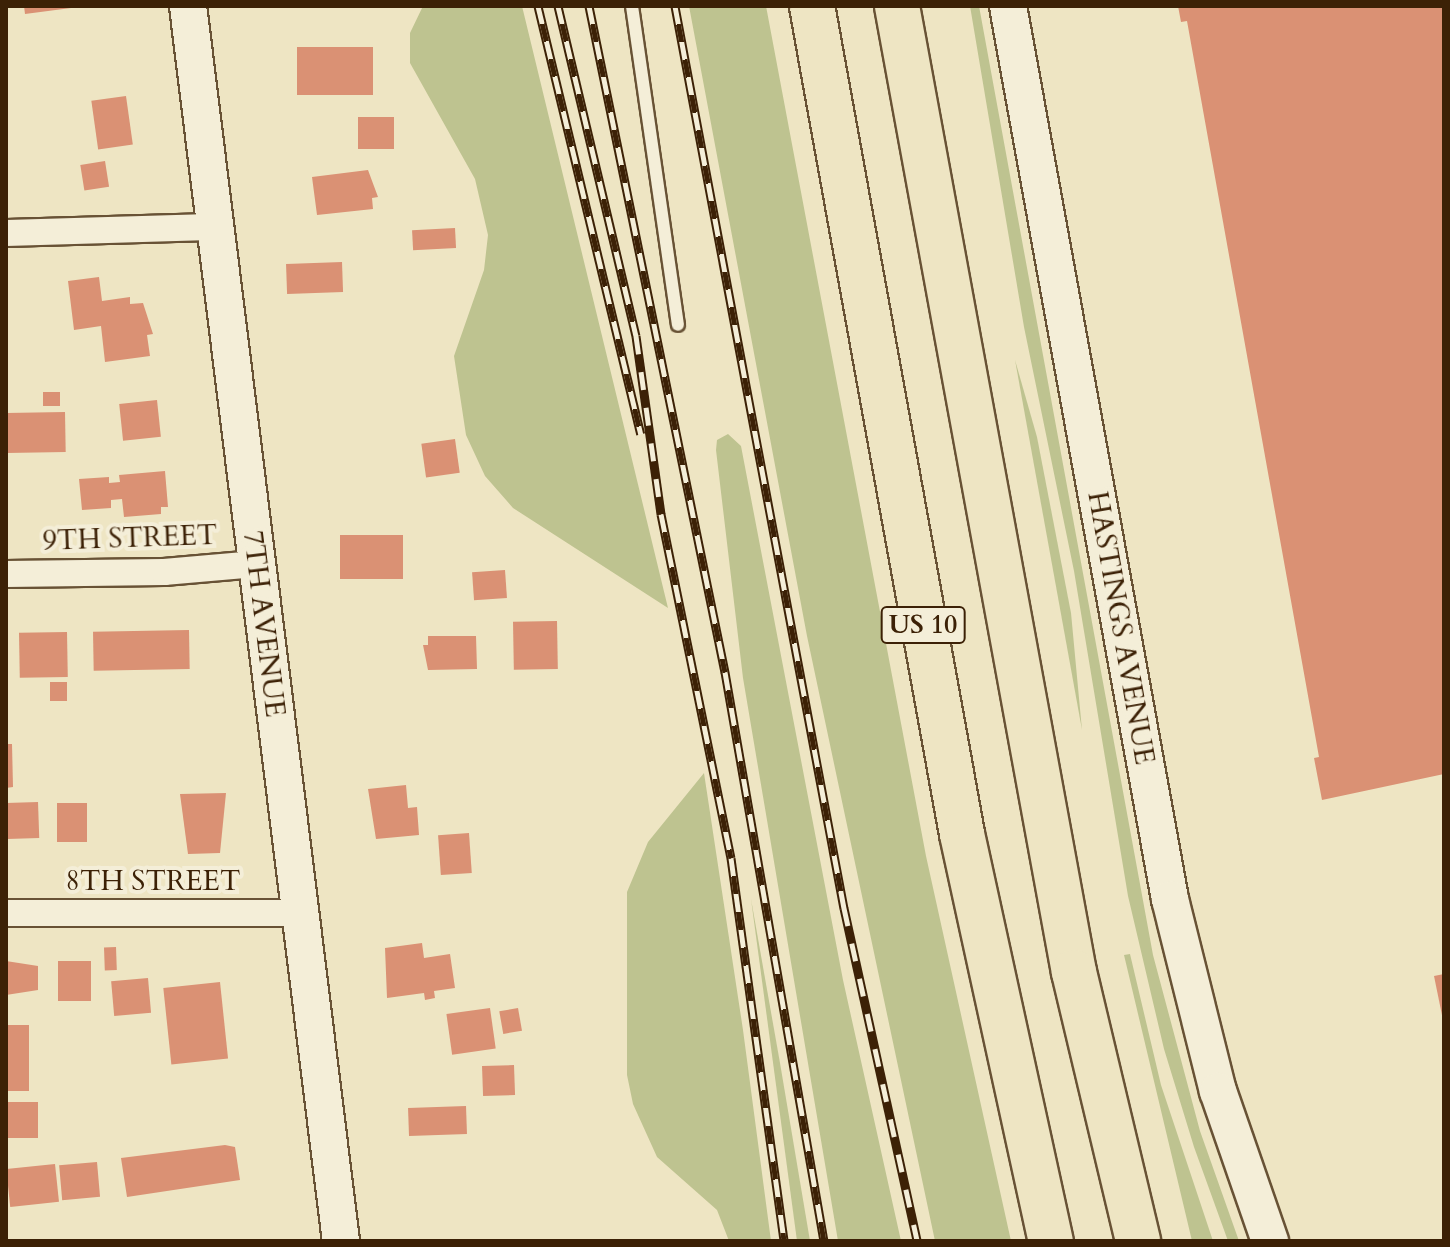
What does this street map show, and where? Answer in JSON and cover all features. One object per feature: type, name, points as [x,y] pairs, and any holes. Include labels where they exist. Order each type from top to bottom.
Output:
[{"type":"highway","name":"US 10","points":[[812,6],[959,819],[1051,1241]]},
{"type":"highway","name":"US 10","points":[[897,6],[1074,972],[1138,1241]]},
{"type":"street","name":"7TH AVENUE","points":[[188,6],[341,1241]]},
{"type":"street","name":"HASTINGS AVENUE","points":[[1008,6],[1170,899],[1218,1091],[1270,1241]]},
{"type":"street","points":[[6,233],[214,227]]},
{"type":"street","name":"9TH STREET","points":[[6,574],[164,572],[256,564]]},
{"type":"street","name":"8TH STREET","points":[[6,913],[301,913]]},
{"type":"lane","points":[[632,6],[678,325]]},
{"type":"green space","points":[[423,6],[522,6],[668,608],[513,508],[485,476],[466,435],[454,356],[484,270],[488,235],[475,179],[410,63],[410,33]]},
{"type":"green space","points":[[689,6],[766,6],[926,856],[1011,1241],[935,1241],[807,636]]},
{"type":"green space","points":[[970,6],[979,6],[1153,955],[1200,1131],[1239,1241],[1228,1241],[1194,1147],[1164,1049],[1128,896],[1074,571],[1024,327]]},
{"type":"green space","points":[[1015,360],[1037,437],[1071,613],[1082,730]]},
{"type":"green space","points":[[728,434],[741,446],[843,980],[901,1241],[838,1241],[743,678],[716,450],[717,440]]},
{"type":"green space","points":[[704,773],[771,1241],[729,1241],[717,1210],[657,1157],[633,1104],[627,1075],[627,892],[648,842]]},
{"type":"green space","points":[[751,899],[780,1063],[810,1241],[797,1241]]},
{"type":"green space","points":[[1130,954],[1161,1085],[1213,1241],[1192,1241],[1124,955]]},
{"type":"building","points":[[24,6],[71,6],[71,8],[25,14]]},
{"type":"building","points":[[1178,6],[1444,6],[1444,774],[1322,800],[1314,758],[1319,757],[1187,21],[1181,22]]},
{"type":"building","points":[[297,47],[373,47],[373,95],[297,95]]},
{"type":"building","points":[[126,96],[133,145],[98,149],[91,101]]},
{"type":"building","points":[[358,117],[394,117],[394,149],[358,149]]},
{"type":"building","points":[[105,161],[109,187],[84,191],[80,165]]},
{"type":"building","points":[[368,170],[378,197],[372,198],[373,209],[317,215],[312,177]]},
{"type":"building","points":[[455,228],[456,248],[413,250],[412,230]]},
{"type":"building","points":[[342,262],[343,292],[287,294],[286,264]]},
{"type":"building","points":[[99,277],[102,301],[130,297],[130,304],[143,303],[153,334],[147,335],[150,356],[105,362],[101,326],[74,330],[68,281]]},
{"type":"building","points":[[43,392],[60,392],[60,406],[43,406]]},
{"type":"building","points":[[157,400],[161,437],[123,441],[119,404]]},
{"type":"building","points":[[65,412],[66,452],[7,453],[6,413]]},
{"type":"building","points":[[455,439],[460,473],[426,477],[421,444]]},
{"type":"building","points":[[165,471],[168,507],[161,507],[161,514],[124,517],[122,499],[111,500],[111,508],[82,510],[79,479],[109,477],[109,483],[120,482],[119,475]]},
{"type":"building","points":[[340,535],[403,535],[403,579],[340,579]]},
{"type":"building","points":[[505,570],[507,598],[474,600],[472,572]]},
{"type":"building","points":[[557,621],[558,669],[514,670],[513,622]]},
{"type":"building","points":[[189,630],[190,669],[94,671],[93,632]]},
{"type":"building","points":[[67,632],[68,677],[20,678],[19,633]]},
{"type":"building","points":[[428,636],[476,636],[477,669],[428,670],[423,645],[428,645]]},
{"type":"building","points":[[50,682],[67,682],[67,701],[50,701]]},
{"type":"building","points":[[6,744],[12,744],[13,787],[6,788]]},
{"type":"building","points":[[406,785],[408,808],[417,807],[419,835],[376,839],[368,789]]},
{"type":"building","points":[[226,793],[220,853],[188,854],[180,794]]},
{"type":"building","points":[[38,802],[39,838],[7,839],[6,803]]},
{"type":"building","points":[[57,803],[87,803],[87,842],[57,842]]},
{"type":"building","points":[[469,833],[472,873],[441,875],[438,835]]},
{"type":"building","points":[[422,943],[424,958],[450,954],[455,988],[434,991],[435,998],[425,1000],[424,993],[387,998],[385,948]]},
{"type":"building","points":[[104,947],[116,947],[117,970],[105,970]]},
{"type":"building","points":[[6,961],[38,966],[38,990],[6,995]]},
{"type":"building","points":[[58,961],[91,961],[91,1001],[58,1001]]},
{"type":"building","points":[[1444,974],[1444,1020],[1443,1020],[1434,976]]},
{"type":"building","points":[[148,978],[151,1013],[114,1016],[111,981]]},
{"type":"building","points":[[220,982],[228,1059],[171,1065],[163,988]]},
{"type":"building","points":[[490,1008],[496,1049],[452,1055],[446,1014]]},
{"type":"building","points":[[518,1008],[522,1031],[503,1034],[499,1011]]},
{"type":"building","points":[[6,1025],[29,1025],[29,1091],[6,1091]]},
{"type":"building","points":[[514,1065],[515,1095],[483,1096],[482,1066]]},
{"type":"building","points":[[6,1102],[38,1102],[38,1138],[6,1138]]},
{"type":"building","points":[[466,1106],[467,1134],[409,1136],[408,1108]]},
{"type":"building","points":[[225,1145],[235,1147],[240,1180],[127,1197],[121,1158]]},
{"type":"building","points":[[97,1162],[100,1197],[62,1200],[59,1165]]},
{"type":"building","points":[[55,1164],[59,1202],[10,1207],[6,1169]]},
{"type":"railway","points":[[538,6],[641,434]]},
{"type":"railway","points":[[558,6],[636,336],[661,514],[731,858],[784,1241]]},
{"type":"railway","points":[[589,6],[725,672],[824,1241]]},
{"type":"railway","points":[[675,6],[844,908],[917,1241]]}]
